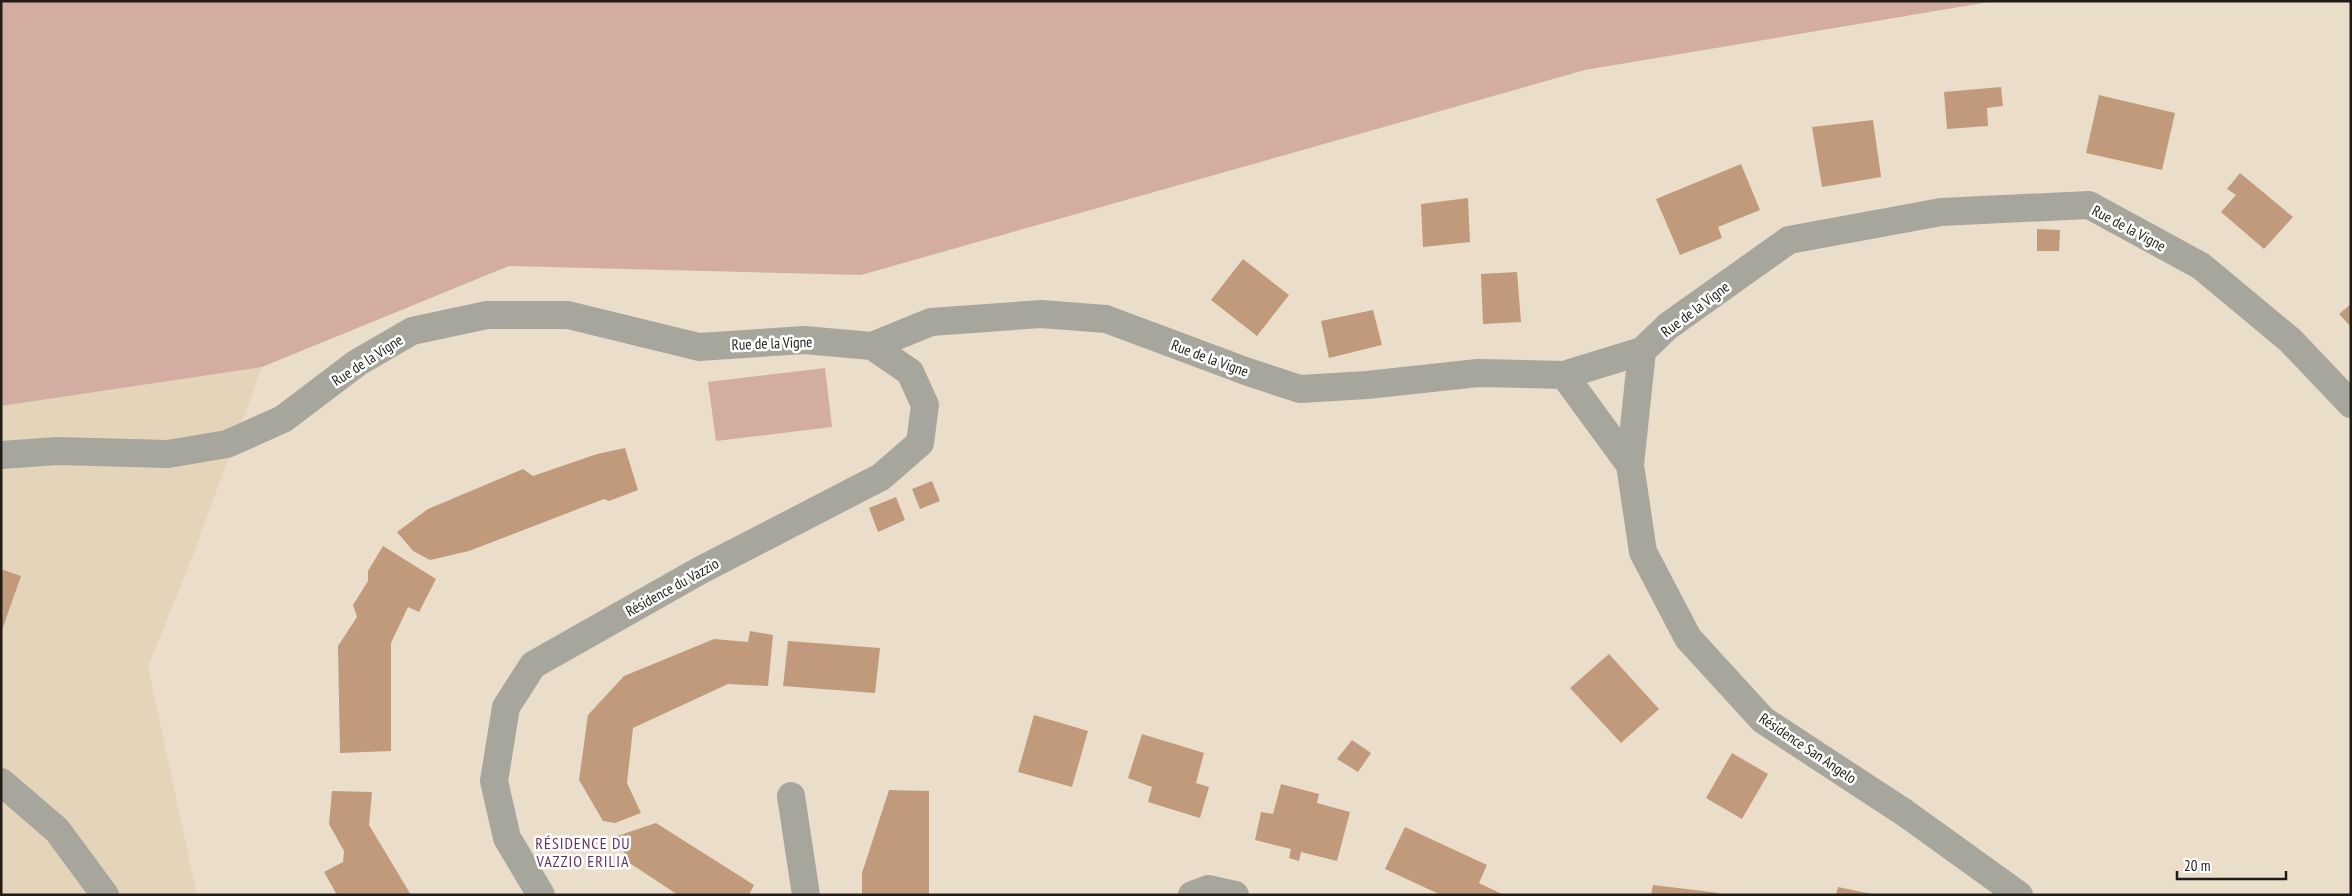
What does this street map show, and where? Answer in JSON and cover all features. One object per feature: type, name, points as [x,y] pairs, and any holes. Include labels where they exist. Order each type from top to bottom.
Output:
[{"type":"street","name":"Rue de la Vigne","points":[[1,455],[57,451],[168,454],[227,444],[283,419],[357,363],[412,331],[488,315],[568,315],[699,347],[804,340],[872,346],[931,322],[1041,314],[1106,319],[1248,372],[1300,389],[1367,385],[1478,373],[1564,375],[1642,351],[1668,326],[1789,240],[1940,212],[2089,205],[2201,266],[2290,340],[2351,404]]},
{"type":"street","name":"Résidence du Vazzio","points":[[541,895],[507,838],[494,781],[506,707],[533,665],[699,571],[881,477],[920,442],[925,405],[910,372],[872,346]]},
{"type":"street","name":"Résidence San Angelo","points":[[1642,351],[1630,466],[1643,552],[1688,638],[1763,720],[1905,813],[2019,895]]},
{"type":"street","name":"Résidence San Angelo","points":[[1564,375],[1630,466]]},
{"type":"street","points":[[1,782],[57,830],[105,895]]},
{"type":"street","points":[[791,796],[806,895]]},
{"type":"street","points":[[1192,895],[1208,889],[1234,895]]},
{"type":"shaded area","points":[[1,1],[1995,1],[1585,70],[861,275],[509,266],[262,367],[1,406]]},
{"type":"shaded area","points":[[262,367],[195,550],[148,667],[197,895],[1,895],[1,406]]},
{"type":"shaded area","points":[[825,368],[832,427],[716,441],[708,382]]},
{"type":"building","points":[[2001,87],[2003,106],[1987,108],[1988,126],[1947,129],[1944,92]]},
{"type":"building","points":[[2099,95],[2175,113],[2162,170],[2086,153]]},
{"type":"building","points":[[1873,120],[1881,177],[1822,187],[1812,127]]},
{"type":"building","points":[[1741,164],[1760,210],[1718,227],[1722,238],[1680,255],[1656,199]]},
{"type":"building","points":[[2240,173],[2293,217],[2264,249],[2221,212],[2236,195],[2227,189]]},
{"type":"building","points":[[1468,198],[1470,242],[1423,247],[1421,204]]},
{"type":"building","points":[[2037,229],[2060,230],[2059,251],[2037,251]]},
{"type":"building","points":[[1243,259],[1289,295],[1257,336],[1211,300]]},
{"type":"building","points":[[1517,272],[1521,322],[1483,324],[1481,274]]},
{"type":"building","points":[[2351,304],[2351,327],[2339,314]]},
{"type":"building","points":[[1373,310],[1382,345],[1329,358],[1321,321]]},
{"type":"building","points":[[625,448],[638,490],[609,501],[604,499],[469,551],[430,560],[413,551],[397,532],[428,509],[523,469],[533,476],[597,454]]},
{"type":"building","points":[[932,481],[940,501],[920,509],[912,489]]},
{"type":"building","points":[[896,497],[905,520],[878,532],[869,508]]},
{"type":"building","points":[[383,546],[436,579],[419,612],[408,607],[391,643],[391,751],[340,753],[338,646],[357,617],[353,605],[368,581],[368,571]]},
{"type":"building","points":[[1,569],[21,576],[2,630],[1,630]]},
{"type":"building","points":[[750,631],[773,635],[768,686],[728,684],[633,728],[627,783],[641,813],[615,823],[603,821],[579,780],[588,715],[624,676],[714,639],[748,642]]},
{"type":"building","points":[[788,641],[880,648],[875,693],[783,686]]},
{"type":"building","points":[[1609,654],[1659,709],[1621,743],[1570,688]]},
{"type":"building","points":[[1034,715],[1088,731],[1072,787],[1018,772]]},
{"type":"building","points":[[1142,734],[1204,753],[1196,783],[1209,787],[1200,818],[1148,802],[1152,787],[1128,778]]},
{"type":"building","points":[[1352,740],[1371,753],[1358,772],[1337,759]]},
{"type":"building","points":[[1732,753],[1768,774],[1742,819],[1706,798]]},
{"type":"building","points":[[1281,784],[1319,794],[1317,803],[1350,812],[1337,861],[1301,852],[1299,861],[1289,858],[1291,849],[1255,840],[1261,812],[1273,814]]},
{"type":"building","points":[[889,790],[929,791],[929,895],[862,895],[862,873]]},
{"type":"building","points":[[332,791],[372,792],[369,825],[411,895],[337,895],[324,872],[343,862],[344,851],[329,824]]},
{"type":"building","points":[[656,823],[754,885],[749,895],[678,895],[628,862],[617,836]]},
{"type":"building","points":[[1405,827],[1487,865],[1479,883],[1504,895],[1441,895],[1385,869]]},
{"type":"building","points":[[1653,885],[1719,893],[1719,895],[1651,895]]},
{"type":"building","points":[[1838,887],[1872,894],[1872,895],[1836,895]]},
{"type":"district","name":"RÉSIDENCE DU VAZZIO ERILIA","points":[[583,852]]}]
